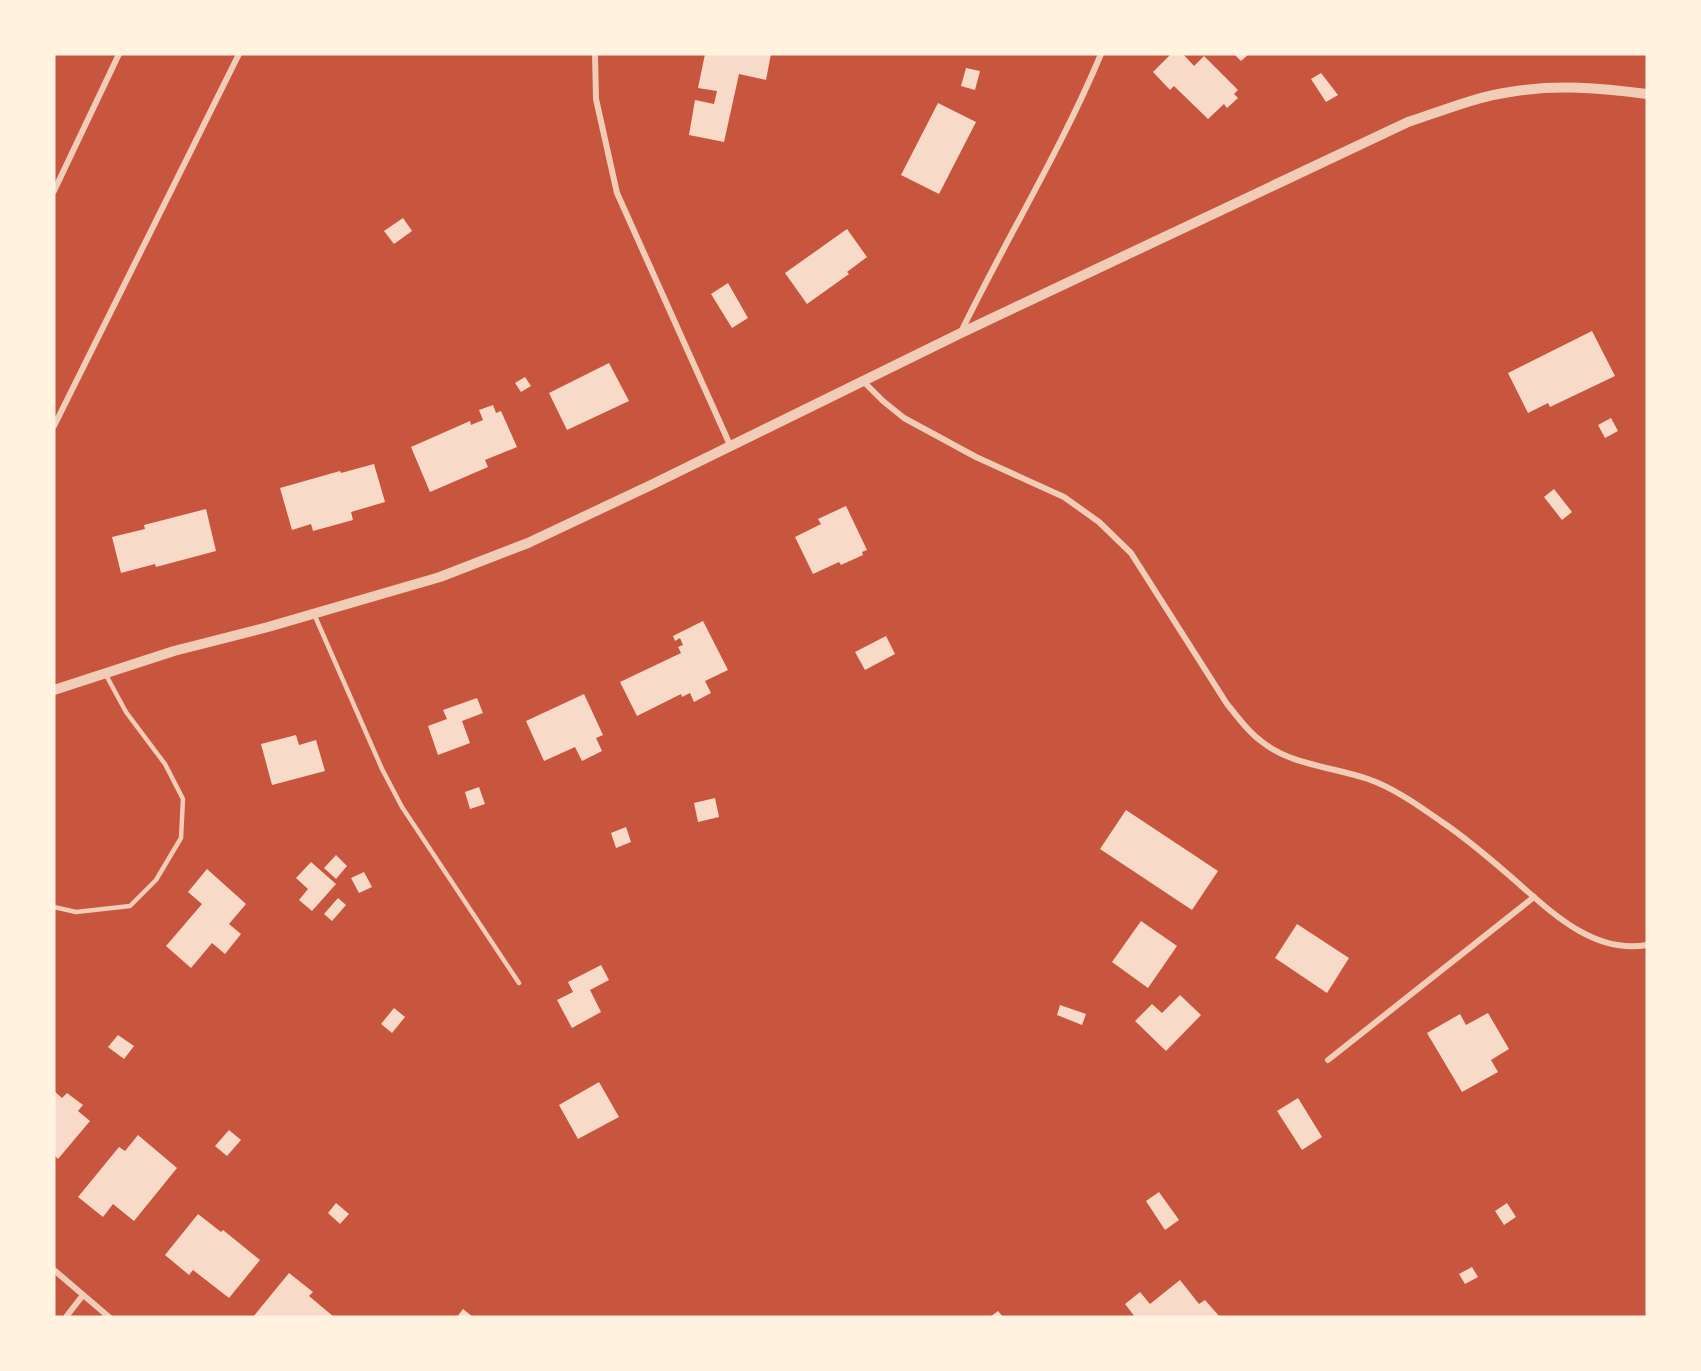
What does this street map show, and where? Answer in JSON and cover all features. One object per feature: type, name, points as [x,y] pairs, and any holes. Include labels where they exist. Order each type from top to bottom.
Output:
[{"type":"street","points":[[54,191],[119,54]]},
{"type":"street","points":[[54,426],[239,54]]},
{"type":"street","points":[[595,54],[596,99],[617,193],[730,446]]},
{"type":"street","points":[[961,333],[988,276],[1028,205],[1089,83],[1101,54]]},
{"type":"street","points":[[54,690],[174,651],[314,614],[440,577],[506,552],[650,486],[961,333],[1408,122],[1462,104],[1509,92],[1569,86],[1647,94]]},
{"type":"street","points":[[863,381],[904,418],[976,456],[1065,497],[1099,522],[1131,553],[1227,704],[1245,728],[1262,743],[1284,755],[1367,779],[1392,789],[1476,846],[1557,916],[1601,941],[1615,945],[1647,945]]},
{"type":"street","points":[[1328,1060],[1534,897]]},
{"type":"street","points":[[54,1270],[109,1317]]},
{"type":"street","points":[[66,1317],[83,1295]]},
{"type":"lane","points":[[314,614],[382,769],[402,807],[519,982]]},
{"type":"lane","points":[[54,907],[76,912],[130,906],[156,880],[181,838],[183,799],[165,764],[126,712],[105,673]]},
{"type":"building","points":[[705,54],[771,54],[766,80],[739,74],[724,142],[689,135],[695,100],[714,104],[717,91],[698,88]]},
{"type":"building","points":[[1171,54],[1183,54],[1194,66],[1204,56],[1238,90],[1234,94],[1238,98],[1227,108],[1224,104],[1208,119],[1174,86],[1170,90],[1153,72]]},
{"type":"building","points":[[1234,54],[1249,54],[1241,61]]},
{"type":"building","points":[[966,68],[980,71],[975,90],[961,86]]},
{"type":"building","points":[[1321,73],[1338,95],[1326,102],[1311,79]]},
{"type":"building","points":[[938,103],[976,122],[939,194],[901,175]]},
{"type":"building","points":[[403,218],[412,231],[394,244],[384,231]]},
{"type":"building","points":[[847,229],[867,257],[847,272],[849,274],[807,304],[785,273]]},
{"type":"building","points":[[728,283],[748,318],[732,328],[711,294]]},
{"type":"building","points":[[1592,331],[1615,376],[1550,407],[1548,403],[1528,413],[1508,373]]},
{"type":"building","points":[[609,363],[629,401],[567,430],[549,393]]},
{"type":"building","points":[[525,377],[531,386],[521,392],[515,383]]},
{"type":"building","points":[[493,405],[496,413],[501,411],[517,447],[485,460],[488,467],[430,492],[411,447],[470,421],[471,425],[483,420],[479,410]]},
{"type":"building","points":[[1611,418],[1618,431],[1605,438],[1598,425]]},
{"type":"building","points":[[374,464],[385,502],[351,512],[353,520],[313,531],[311,524],[292,530],[280,488]]},
{"type":"building","points":[[1554,489],[1572,512],[1562,520],[1544,497]]},
{"type":"building","points":[[846,506],[867,550],[862,552],[863,555],[841,565],[839,562],[813,574],[795,537],[821,524],[818,519]]},
{"type":"building","points":[[206,509],[216,551],[156,567],[155,564],[121,573],[112,537],[145,529],[144,525]]},
{"type":"building","points":[[703,621],[728,670],[705,681],[711,693],[694,702],[690,693],[682,697],[681,694],[637,716],[620,682],[681,653],[678,647],[683,645],[680,638],[675,641],[673,636]]},
{"type":"building","points":[[886,636],[895,654],[865,670],[855,652]]},
{"type":"building","points":[[584,694],[603,735],[596,738],[602,751],[582,761],[575,747],[544,761],[526,721]]},
{"type":"building","points":[[477,698],[483,713],[462,721],[470,743],[438,755],[428,726],[447,719],[443,710]]},
{"type":"building","points":[[296,735],[299,745],[316,740],[325,771],[272,785],[261,744]]},
{"type":"building","points":[[479,787],[485,804],[470,809],[465,792]]},
{"type":"building","points":[[715,798],[719,817],[698,822],[694,803]]},
{"type":"building","points":[[1126,810],[1218,871],[1192,910],[1100,849]]},
{"type":"building","points":[[626,827],[631,842],[616,848],[611,833]]},
{"type":"building","points":[[336,855],[347,866],[336,879],[324,868]]},
{"type":"building","points":[[311,862],[336,884],[312,911],[299,900],[308,889],[296,878]]},
{"type":"building","points":[[207,869],[246,904],[229,924],[241,934],[225,954],[212,943],[191,968],[166,946],[202,904],[188,892]]},
{"type":"building","points":[[364,872],[372,887],[359,893],[351,878]]},
{"type":"building","points":[[338,898],[346,905],[332,921],[324,914]]},
{"type":"building","points":[[1141,921],[1177,946],[1148,988],[1112,962]]},
{"type":"building","points":[[1297,924],[1349,958],[1327,993],[1275,958]]},
{"type":"building","points":[[601,965],[609,980],[590,990],[601,1012],[572,1028],[557,1000],[573,992],[568,982]]},
{"type":"building","points":[[1180,995],[1201,1015],[1166,1051],[1135,1021],[1152,1004],[1162,1013]]},
{"type":"building","points":[[1060,1005],[1086,1014],[1082,1025],[1057,1015]]},
{"type":"building","points":[[394,1008],[405,1017],[392,1033],[381,1024]]},
{"type":"building","points":[[1488,1013],[1509,1049],[1491,1060],[1498,1072],[1462,1092],[1427,1033],[1460,1014],[1466,1025]]},
{"type":"building","points":[[118,1035],[134,1046],[124,1059],[108,1047]]},
{"type":"building","points":[[599,1082],[619,1117],[578,1139],[559,1105]]},
{"type":"building","points":[[54,1091],[62,1098],[67,1093],[83,1105],[78,1111],[90,1121],[58,1159],[54,1155]]},
{"type":"building","points":[[1298,1098],[1322,1137],[1302,1150],[1277,1111]]},
{"type":"building","points":[[229,1130],[241,1140],[227,1156],[215,1146]]},
{"type":"building","points":[[138,1135],[177,1168],[134,1221],[113,1204],[103,1217],[78,1197],[119,1147],[125,1151]]},
{"type":"building","points":[[1159,1192],[1179,1220],[1165,1230],[1146,1201]]},
{"type":"building","points":[[336,1203],[349,1214],[340,1224],[328,1213]]},
{"type":"building","points":[[1507,1203],[1516,1217],[1504,1225],[1495,1211]]},
{"type":"building","points":[[198,1214],[221,1232],[223,1230],[260,1260],[229,1298],[193,1270],[189,1275],[165,1255]]},
{"type":"building","points":[[1472,1267],[1478,1277],[1465,1284],[1459,1274]]},
{"type":"building","points":[[289,1273],[313,1292],[309,1296],[334,1317],[253,1317]]},
{"type":"building","points":[[1180,1280],[1199,1304],[1205,1300],[1220,1317],[1135,1317],[1125,1304],[1140,1292],[1150,1304]]},
{"type":"building","points":[[463,1309],[473,1317],[457,1317]]},
{"type":"building","points":[[998,1311],[1003,1317],[990,1317]]}]
